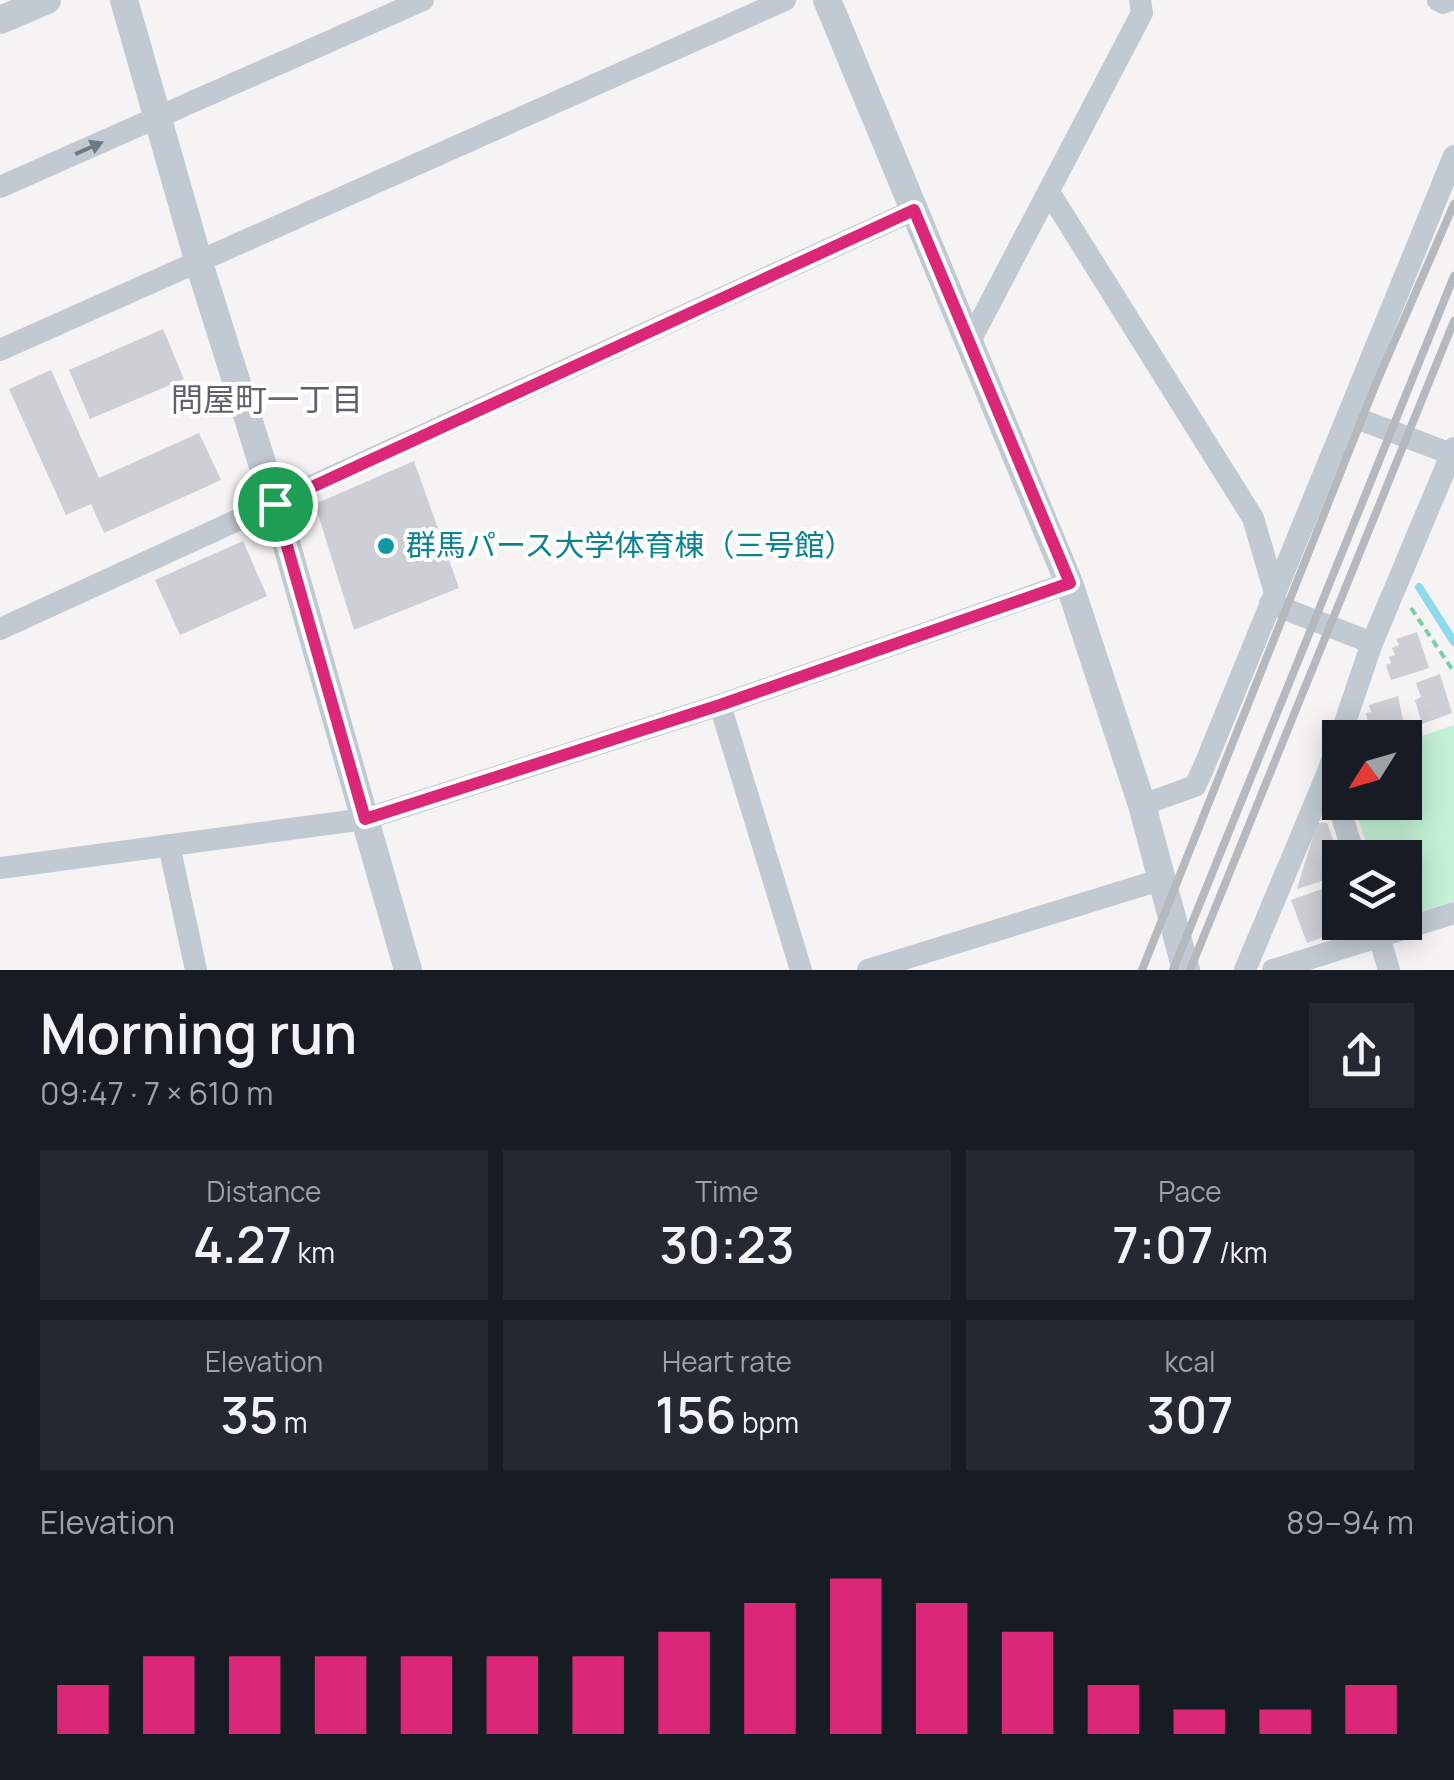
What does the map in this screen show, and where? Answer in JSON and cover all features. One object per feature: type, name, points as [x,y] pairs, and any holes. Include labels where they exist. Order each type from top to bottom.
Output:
[{"type":"street","points":[[0,20],[47,0]]},
{"type":"street","points":[[124,0],[198,262],[275,504],[408,970]]},
{"type":"street","points":[[0,187],[423,0]]},
{"type":"street","points":[[0,350],[785,0]]},
{"type":"street","points":[[827,0],[1070,583],[1142,805],[1186,970]]},
{"type":"street","points":[[969,343],[1142,13],[1140,0]]},
{"type":"street","points":[[1438,0],[1451,0]]},
{"type":"street","points":[[1142,805],[1194,786],[1454,156]]},
{"type":"street","points":[[1049,192],[1253,518],[1273,598]]},
{"type":"street","points":[[0,629],[914,210]]},
{"type":"street","points":[[1346,720],[1372,643],[1453,452],[1348,415]]},
{"type":"street","points":[[0,868],[365,819],[720,705],[1070,583]]},
{"type":"street","points":[[1273,598],[1372,643]]},
{"type":"street","points":[[720,705],[801,970]]},
{"type":"street","points":[[1245,970],[1322,786]]},
{"type":"street","points":[[169,845],[196,970]]},
{"type":"street","points":[[868,970],[1163,878]]},
{"type":"street","points":[[1422,920],[1454,913]]},
{"type":"street","points":[[1272,970],[1351,940]]},
{"type":"street","points":[[1380,940],[1390,970]]},
{"type":"path","points":[[1397,588],[1454,672]]},
{"type":"green space","points":[[1454,725],[1454,901],[1422,911],[1422,840],[1365,840],[1359,820],[1422,820],[1422,736]]},
{"type":"building","points":[[163,329],[184,379],[90,419],[69,370]]},
{"type":"building","points":[[51,370],[99,478],[199,433],[221,480],[104,533],[91,504],[66,515],[9,389]]},
{"type":"building","name":"群馬パース大学体育棟（三号館）","points":[[414,461],[459,588],[354,630],[315,504]]},
{"type":"building","points":[[243,541],[267,596],[180,635],[155,580]]},
{"type":"building","points":[[1417,632],[1429,668],[1391,680],[1386,665],[1391,663],[1389,657],[1395,655],[1392,648],[1399,645],[1396,639]]},
{"type":"building","points":[[1440,674],[1452,713],[1422,724],[1415,700],[1421,697],[1416,683]]},
{"type":"building","points":[[1398,696],[1403,720],[1367,720],[1369,705]]},
{"type":"building","points":[[1317,823],[1327,823],[1333,840],[1322,840],[1322,881],[1297,889]]},
{"type":"building","points":[[1322,889],[1322,938],[1307,943],[1291,900]]},
{"type":"waterway","points":[[1419,587],[1454,642]]},
{"type":"railway","points":[[1142,970],[1375,386],[1454,204]]},
{"type":"railway","points":[[1173,970],[1454,276]]},
{"type":"railway","points":[[1190,970],[1454,321]]},
{"type":"place","name":"群馬パース大学体育棟（三号館）","points":[[386,546]]},
{"type":"district","name":"問屋町一丁目","points":[[267,400]]},
{"type":"route","points":[[914,210],[1070,583],[720,705],[365,819],[275,504],[914,210]]}]
